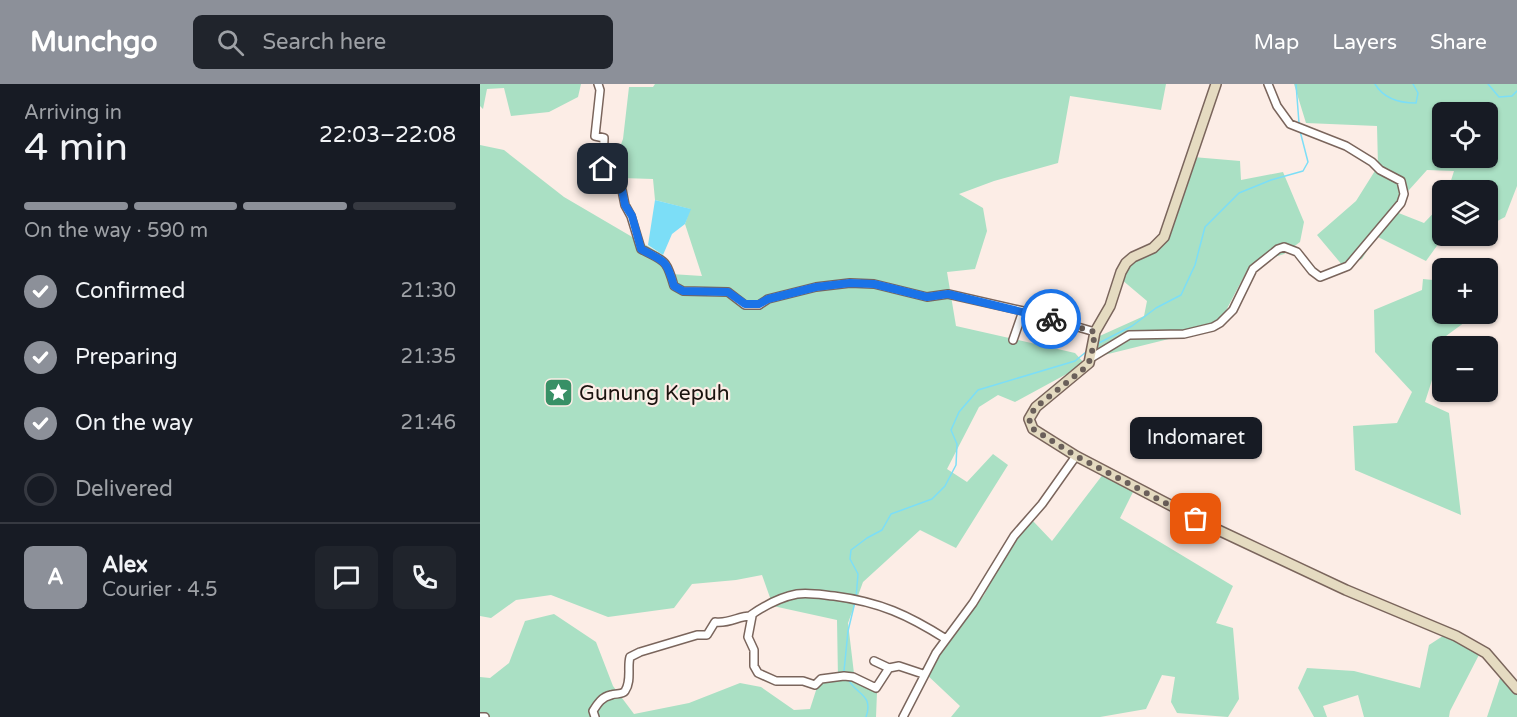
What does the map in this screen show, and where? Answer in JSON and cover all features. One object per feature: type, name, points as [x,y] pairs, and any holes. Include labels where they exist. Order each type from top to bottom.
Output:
[{"type":"main road","points":[[1216,84],[1164,237],[1153,248],[1133,257],[1126,263],[1110,306],[1094,336],[1091,356],[1086,367],[1036,407],[1029,419],[1033,429],[1076,456],[1216,529],[1346,590],[1456,636],[1486,653],[1517,689]]},
{"type":"street","points":[[598,84],[600,90],[595,136],[604,138],[603,169],[613,175],[622,190],[641,249],[662,258],[669,267],[674,286],[683,291],[728,292],[745,304],[759,304],[768,299],[816,287],[850,283],[874,284],[927,297],[948,294],[1023,311],[1094,336]]},
{"type":"street","points":[[1091,356],[1129,335],[1184,334],[1220,323],[1233,310],[1253,268],[1278,249],[1284,247],[1297,252],[1312,271],[1320,276],[1348,266],[1401,203],[1404,187],[1396,177],[1380,170],[1372,162],[1346,146],[1290,124],[1277,106],[1268,84]]},
{"type":"street","points":[[1013,339],[1023,311]]},
{"type":"street","points":[[903,717],[923,674],[973,603],[1014,536],[1042,504],[1076,456]]},
{"type":"street","points":[[595,717],[593,711],[600,700],[625,691],[629,677],[630,657],[640,652],[707,635],[716,622],[724,624],[751,615],[797,594],[854,599],[891,609],[946,639]]},
{"type":"street","points":[[751,615],[753,619],[748,637],[754,650],[754,666],[758,673],[776,681],[803,681],[815,685],[821,679],[844,676],[853,677],[876,688],[889,668]]},
{"type":"street","points":[[874,661],[889,668],[899,666],[923,674]]},
{"type":"street","points":[[480,717],[485,717]]},
{"type":"green space","points":[[480,84],[581,84],[578,97],[549,112],[511,116],[504,88],[487,89],[483,109],[480,106]]},
{"type":"green space","points":[[655,84],[1166,84],[1161,110],[1070,96],[1058,163],[994,181],[959,194],[983,208],[987,231],[975,269],[947,272],[956,326],[1075,353],[1085,364],[1015,402],[998,395],[979,407],[947,469],[967,482],[993,454],[1008,465],[956,548],[920,530],[863,582],[848,623],[855,682],[877,692],[876,717],[480,717],[480,677],[490,678],[509,663],[525,621],[554,614],[596,642],[613,686],[634,714],[689,703],[740,683],[761,687],[794,710],[810,709],[819,681],[838,679],[837,620],[773,606],[762,575],[692,584],[674,608],[608,617],[551,595],[516,600],[491,618],[480,616],[480,145],[504,150],[564,197],[663,255],[671,274],[702,276],[685,224],[690,209],[655,200],[653,179],[622,178],[612,168],[623,139],[629,87],[653,87]]},
{"type":"green space","points":[[1294,84],[1517,84],[1517,186],[1505,217],[1498,221],[1498,180],[1451,180],[1454,171],[1427,170],[1391,210],[1424,223],[1432,215],[1432,246],[1437,246],[1426,261],[1376,236],[1362,259],[1343,266],[1317,235],[1356,201],[1378,166],[1377,126],[1306,123]]},
{"type":"green space","points":[[1193,157],[1240,161],[1241,180],[1283,172],[1304,222],[1300,242],[1284,254],[1250,265],[1221,320],[1189,334],[1096,357],[1093,339],[1144,316],[1147,301],[1115,274],[1132,255],[1164,241]]},
{"type":"green space","points":[[1423,279],[1432,280],[1432,324],[1462,324],[1446,336],[1432,336],[1432,380],[1425,402],[1449,413],[1461,515],[1355,470],[1353,426],[1397,423],[1412,392],[1375,352],[1374,310],[1422,290]]},
{"type":"green space","points":[[1104,473],[1135,488],[1120,518],[1233,586],[1216,623],[1233,628],[1239,699],[1228,717],[1177,713],[1171,702],[1175,677],[1162,675],[1146,709],[1100,717],[951,717],[960,706],[925,673],[984,595],[1009,545],[1033,521],[1052,541]]},
{"type":"green space","points":[[1449,632],[1482,649],[1449,717],[1364,717],[1358,695],[1323,706],[1327,717],[1314,717],[1298,688],[1307,668],[1354,671],[1420,688],[1429,645]]},
{"type":"green space","points":[[1503,669],[1517,686],[1517,717],[1487,717]]},
{"type":"water","points":[[655,200],[691,209],[685,224],[672,234],[663,255],[648,245]]},
{"type":"waterway","points":[[1296,84],[1299,123]]},
{"type":"waterway","points":[[1375,84],[1392,99],[1416,103],[1418,93],[1413,84]]},
{"type":"waterway","points":[[1488,84],[1499,97],[1512,96],[1517,91]]},
{"type":"waterway","points":[[1097,344],[1132,326],[1156,308],[1181,295],[1195,265],[1205,227],[1239,193],[1271,180],[1303,171],[1308,162],[1300,131]]},
{"type":"waterway","points":[[856,598],[858,574],[850,559],[851,550],[882,530],[891,514],[932,499],[945,486],[956,465],[957,444],[951,430],[959,412],[978,390],[1075,361],[1086,352]]},
{"type":"waterway","points":[[846,674],[844,671],[848,631],[855,602]]},
{"type":"waterway","points":[[848,679],[866,699],[868,704],[866,717]]},
{"type":"way so far","points":[[1051,319],[1095,332],[1091,358],[1086,367],[1036,407],[1031,414],[1029,424],[1033,429],[1076,456],[1196,519]]},
{"type":"place","name":"Gunung Kepuh","points":[[558,393]]},
{"type":"place","name":"Indomaret","points":[[1196,519]]},
{"type":"route","points":[[603,169],[613,175],[622,190],[641,249],[662,258],[669,267],[674,286],[683,291],[728,292],[745,304],[759,304],[768,299],[816,287],[850,283],[874,284],[927,297],[948,294],[1051,319]]}]
